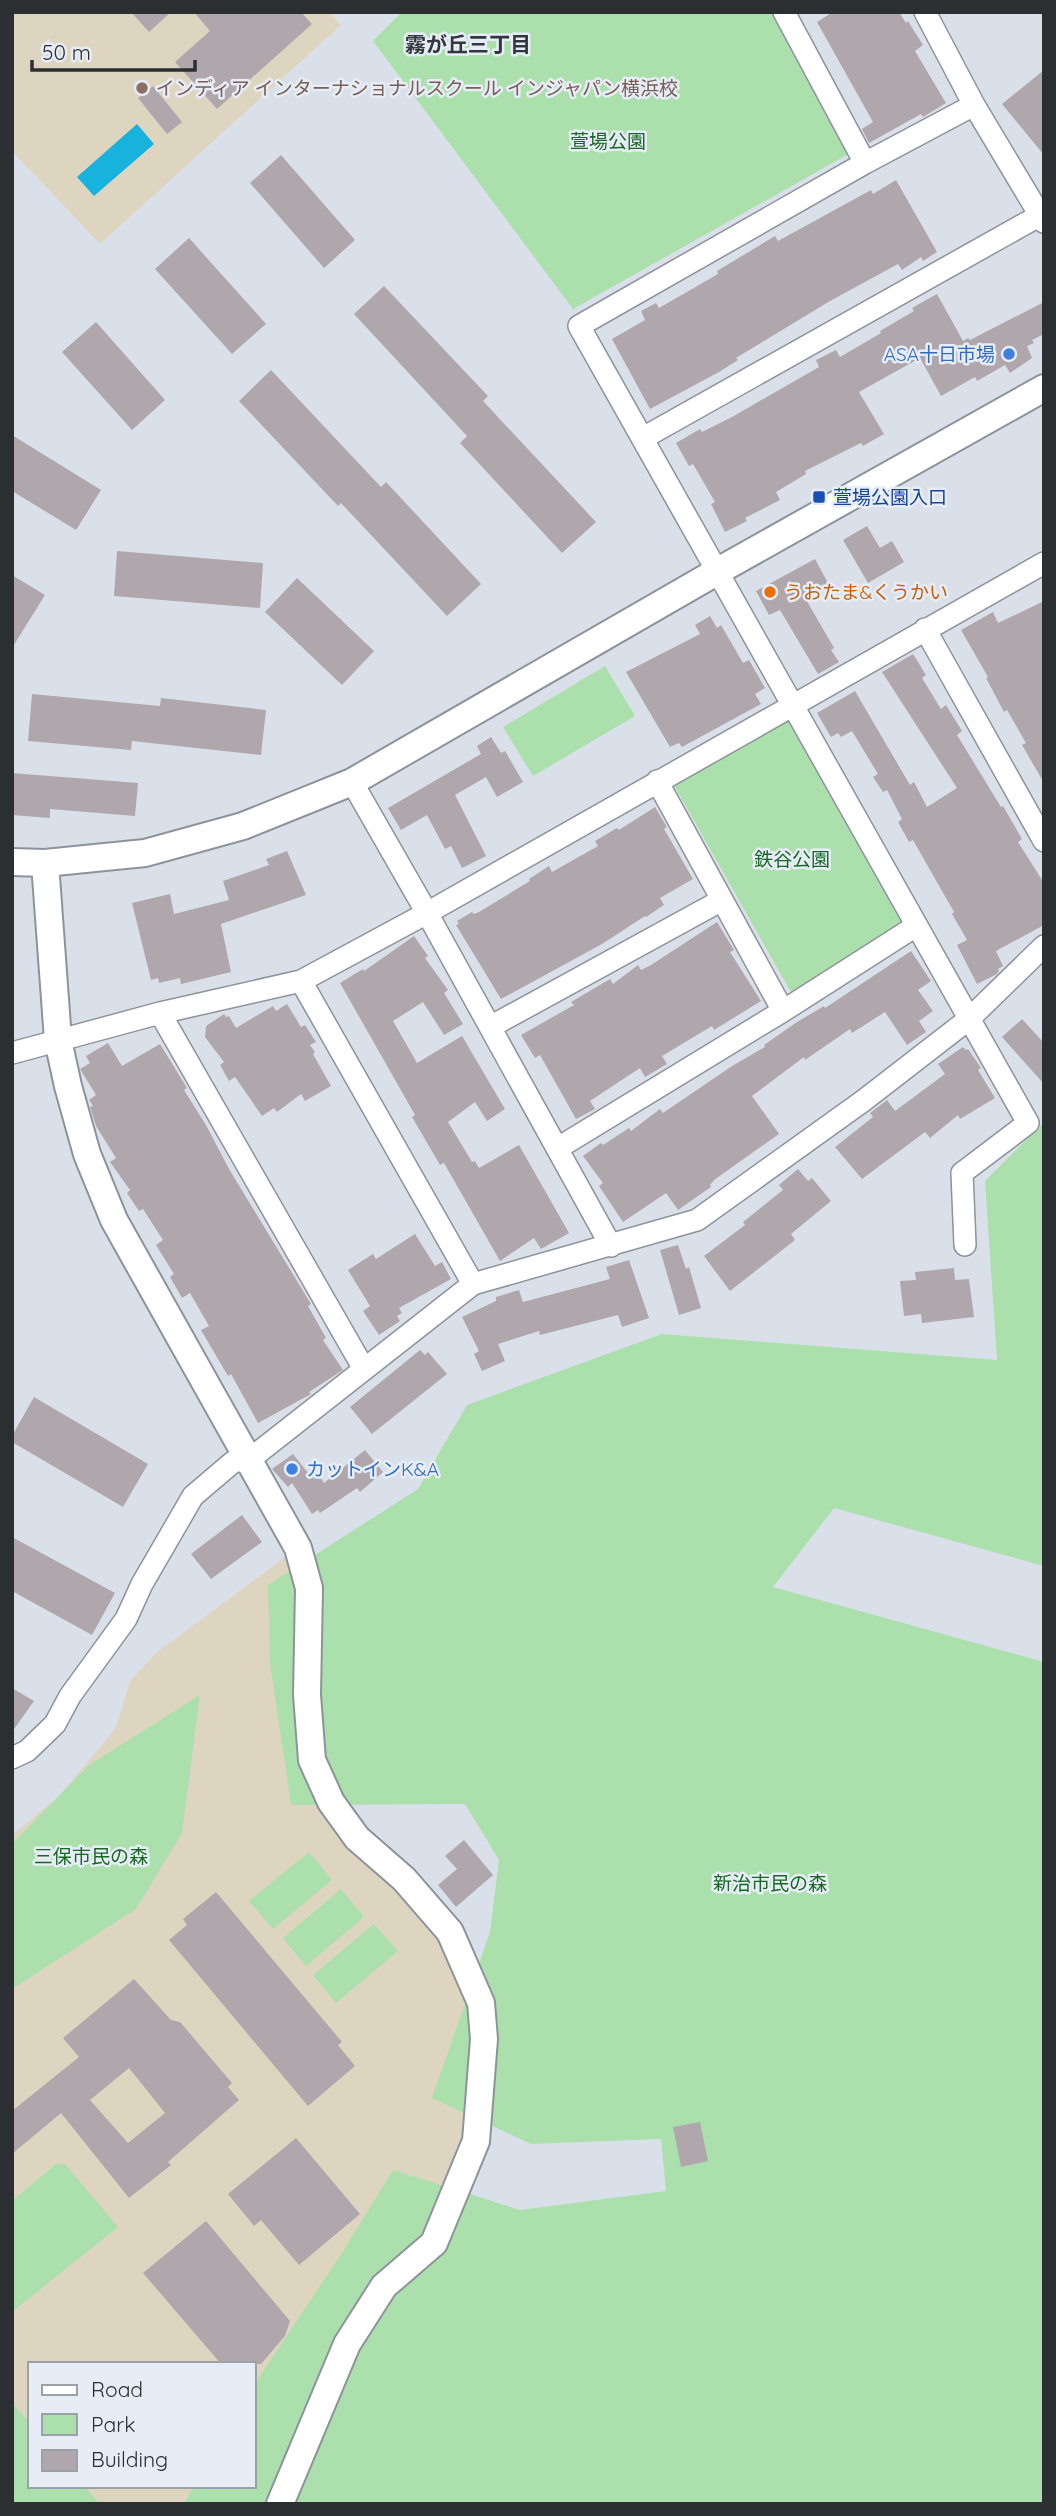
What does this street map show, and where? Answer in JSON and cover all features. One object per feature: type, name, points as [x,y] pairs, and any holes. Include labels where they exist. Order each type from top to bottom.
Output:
[{"type":"street","points":[[784,12],[865,163]]},
{"type":"street","points":[[643,438],[1042,216],[974,104],[925,12]]},
{"type":"street","points":[[965,1245],[962,1173],[1028,1123],[579,326],[974,104]]},
{"type":"street","points":[[12,862],[45,863],[145,853],[243,826],[352,782],[718,571],[1044,388]]},
{"type":"street","points":[[12,1053],[160,1013],[302,981],[428,914],[657,781],[1044,563]]},
{"type":"street","points":[[925,629],[1044,841]]},
{"type":"street","points":[[657,781],[783,1011]]},
{"type":"street","points":[[352,782],[611,1246]]},
{"type":"street","points":[[45,863],[58,1040],[87,1154],[114,1220],[298,1548],[309,1588],[307,1695],[312,1760],[331,1802],[357,1838],[404,1879],[450,1932],[481,2003],[484,2039],[477,2141],[434,2243],[384,2287],[347,2344],[280,2504]]},
{"type":"street","points":[[490,1027],[722,900]]},
{"type":"street","points":[[558,1148],[783,1011],[916,926]]},
{"type":"street","points":[[12,1758],[27,1751],[55,1724],[70,1696],[126,1619],[142,1584],[193,1496],[233,1462],[250,1459],[473,1284],[697,1220],[863,1101],[970,1019],[1044,946]]},
{"type":"street","points":[[302,981],[473,1284]]},
{"type":"street","points":[[160,1013],[364,1369]]},
{"type":"shaded area","name":"インディア インターナショナルスクール インジャパン横浜校","points":[[12,12],[329,12],[341,25],[100,244],[12,151]]},
{"type":"shaded area","points":[[289,1554],[296,1570],[305,1772],[435,1925],[471,1991],[465,2148],[446,2179],[365,2260],[265,2504],[12,2504],[12,1835],[58,1797],[116,1728],[130,1681],[156,1653]]},
{"type":"green space","name":"萱場公園","points":[[402,12],[774,12],[852,152],[573,309],[373,41]]},
{"type":"green space","points":[[605,666],[635,716],[533,776],[503,727]]},
{"type":"green space","name":"鉄谷公園","points":[[787,716],[904,922],[792,994],[671,780]]},
{"type":"green space","name":"新治市民の森","points":[[1044,1122],[1044,1566],[834,1508],[773,1587],[1044,1662],[1044,2504],[184,2504],[193,2488],[256,2488],[256,2382],[340,2256],[393,2170],[520,2210],[666,2191],[661,2139],[531,2144],[432,2098],[490,1932],[499,1860],[465,1804],[291,1805],[270,1663],[268,1585],[418,1489],[467,1405],[662,1334],[997,1360],[985,1181]]},
{"type":"green space","name":"三保市民の森","points":[[200,1695],[182,1833],[136,1909],[12,1989],[12,1844],[89,1765]]},
{"type":"green space","points":[[309,1852],[332,1880],[273,1929],[249,1901]]},
{"type":"green space","points":[[341,1889],[364,1917],[306,1966],[283,1938]]},
{"type":"green space","points":[[374,1924],[398,1951],[336,2003],[313,1975]]},
{"type":"green space","points":[[56,2164],[65,2164],[118,2227],[12,2312],[12,2201]]},
{"type":"green space","points":[[15,2406],[28,2421],[28,2488],[86,2488],[100,2504],[12,2504],[12,2408]]},
{"type":"water","points":[[137,124],[154,144],[94,196],[77,177]]},
{"type":"building","points":[[131,12],[171,12],[149,32]]},
{"type":"building","points":[[194,12],[301,12],[312,24],[217,109],[175,62],[210,31]]},
{"type":"building","points":[[833,12],[899,12],[923,45],[915,51],[946,103],[869,143],[862,129],[873,122],[817,22]]},
{"type":"building","points":[[1044,70],[1044,155],[1002,104]]},
{"type":"building","points":[[153,86],[182,122],[167,134],[138,98]]},
{"type":"building","points":[[281,155],[355,240],[324,268],[250,183]]},
{"type":"building","points":[[896,180],[937,252],[923,261],[921,257],[902,270],[898,264],[830,301],[736,358],[738,360],[719,372],[650,409],[612,339],[645,320],[641,311],[656,303],[659,308],[718,274],[717,271],[775,236],[778,241],[871,190],[873,194]]},
{"type":"building","points":[[189,238],[266,324],[232,354],[155,269]]},
{"type":"building","points":[[384,286],[488,396],[483,401],[596,522],[562,553],[460,443],[467,436],[354,314]]},
{"type":"building","points":[[937,294],[963,341],[968,338],[970,340],[1044,302],[1044,334],[1027,346],[1032,358],[1010,373],[1005,365],[977,381],[975,377],[941,396],[920,358],[859,392],[884,434],[805,471],[806,474],[776,492],[780,500],[725,532],[711,504],[715,502],[693,464],[689,466],[676,443],[700,429],[702,432],[732,417],[819,367],[816,360],[836,350],[840,357],[881,333],[880,331],[914,311],[912,308]]},
{"type":"building","points":[[96,322],[165,400],[132,430],[62,352]]},
{"type":"building","points":[[271,370],[381,487],[386,482],[481,584],[447,616],[341,503],[338,506],[239,401]]},
{"type":"building","points":[[12,435],[101,490],[76,530],[12,491]]},
{"type":"building","points":[[867,526],[880,548],[892,541],[904,562],[868,583],[843,540]]},
{"type":"building","points":[[117,551],[263,563],[260,608],[114,596]]},
{"type":"building","points":[[815,559],[828,583],[804,596],[834,648],[831,650],[839,662],[818,674],[780,610],[769,615],[756,591]]},
{"type":"building","points":[[12,575],[45,595],[12,648]]},
{"type":"building","points":[[297,578],[374,651],[342,685],[265,612]]},
{"type":"building","points":[[1044,601],[1044,783],[1022,745],[1026,743],[1007,710],[1004,712],[961,630],[993,612],[998,623]]},
{"type":"building","points":[[710,616],[717,628],[721,625],[743,663],[749,660],[765,688],[755,694],[761,704],[682,747],[679,743],[670,747],[626,672],[700,634],[695,625]]},
{"type":"building","points":[[913,654],[926,675],[922,678],[941,709],[946,705],[962,731],[957,735],[1001,807],[1003,806],[1022,839],[1018,842],[1044,883],[1044,925],[996,951],[1003,966],[998,969],[997,974],[977,984],[957,945],[967,940],[952,914],[954,912],[913,840],[909,842],[898,822],[902,819],[887,790],[883,792],[873,777],[878,774],[852,731],[841,737],[838,733],[831,737],[817,713],[855,691],[910,785],[914,782],[927,807],[957,788],[882,672]]},
{"type":"building","points":[[32,694],[160,706],[161,698],[266,710],[261,755],[132,741],[131,750],[28,741]]},
{"type":"building","points":[[491,737],[501,753],[505,751],[523,782],[497,797],[486,777],[455,795],[486,856],[462,868],[451,846],[445,849],[427,815],[401,830],[388,808],[481,754],[477,746]]},
{"type":"building","points":[[12,773],[138,783],[135,816],[50,809],[50,818],[12,815]]},
{"type":"building","points":[[655,807],[667,827],[664,829],[693,879],[660,898],[664,905],[646,917],[501,999],[456,925],[459,924],[457,921],[472,912],[479,912],[530,881],[529,879],[549,866],[552,872],[598,846],[595,841],[617,828],[619,830]]},
{"type":"building","points":[[287,851],[306,895],[221,924],[231,972],[181,984],[180,978],[159,983],[158,978],[151,980],[132,903],[170,894],[174,914],[229,900],[223,881],[269,865],[266,859]]},
{"type":"building","points":[[717,922],[734,950],[730,952],[761,1001],[714,1030],[712,1026],[662,1056],[667,1064],[645,1077],[640,1068],[590,1101],[595,1109],[576,1119],[540,1055],[535,1058],[521,1035],[574,1005],[571,1002],[610,979],[613,984],[638,965],[641,970],[651,965]]},
{"type":"building","points":[[414,936],[428,956],[425,958],[448,990],[444,993],[463,1024],[444,1035],[423,1002],[393,1021],[417,1063],[462,1036],[505,1109],[487,1121],[475,1102],[448,1122],[472,1162],[475,1161],[479,1168],[519,1145],[569,1233],[541,1249],[534,1238],[500,1261],[444,1163],[440,1165],[412,1117],[415,1115],[340,983],[363,969],[364,971]]},
{"type":"building","points":[[911,951],[931,981],[918,990],[933,1011],[919,1021],[926,1032],[907,1045],[885,1012],[852,1033],[850,1029],[805,1060],[804,1057],[752,1096],[779,1134],[714,1180],[711,1187],[678,1210],[666,1193],[623,1222],[599,1186],[603,1183],[583,1156],[629,1128],[631,1131],[660,1109],[663,1113],[765,1047],[764,1045],[797,1022],[824,1006],[825,1008]]},
{"type":"building","points":[[287,1004],[301,1027],[305,1025],[316,1042],[310,1045],[315,1052],[313,1054],[331,1086],[305,1101],[301,1094],[277,1112],[274,1108],[262,1116],[235,1077],[229,1081],[220,1065],[224,1062],[205,1037],[206,1026],[224,1014],[229,1016],[236,1028],[273,1006],[276,1011]]},
{"type":"building","points":[[1022,1019],[1044,1043],[1044,1084],[1002,1037]]},
{"type":"building","points":[[108,1043],[122,1066],[160,1044],[187,1088],[184,1090],[229,1169],[311,1304],[308,1306],[326,1338],[323,1340],[343,1370],[309,1392],[311,1394],[258,1423],[231,1374],[228,1376],[201,1330],[209,1326],[190,1293],[182,1298],[170,1277],[174,1274],[156,1245],[163,1240],[143,1209],[139,1211],[127,1193],[130,1190],[110,1162],[116,1158],[96,1126],[90,1107],[93,1106],[89,1100],[96,1095],[80,1069],[90,1063],[86,1056]]},
{"type":"building","points":[[963,1047],[968,1049],[981,1068],[978,1070],[995,1098],[960,1119],[958,1115],[930,1138],[925,1132],[862,1179],[835,1147],[873,1117],[870,1113],[887,1100],[895,1111],[945,1074],[938,1064]]},
{"type":"building","points":[[798,1169],[808,1181],[812,1178],[831,1201],[791,1234],[795,1240],[730,1291],[704,1256],[745,1225],[743,1222],[783,1190],[779,1185]]},
{"type":"building","points":[[415,1234],[435,1266],[442,1262],[451,1279],[399,1308],[402,1313],[397,1316],[400,1321],[379,1335],[363,1311],[370,1306],[348,1270],[373,1254],[376,1259]]},
{"type":"building","points":[[678,1245],[686,1269],[689,1267],[701,1308],[679,1315],[660,1250]]},
{"type":"building","points":[[629,1260],[649,1318],[622,1327],[618,1315],[540,1335],[539,1331],[498,1344],[505,1361],[482,1371],[474,1354],[479,1351],[462,1317],[496,1301],[496,1297],[519,1290],[523,1302],[610,1279],[606,1267]]},
{"type":"building","points":[[954,1268],[955,1280],[969,1279],[974,1317],[922,1323],[921,1314],[904,1316],[900,1281],[916,1280],[915,1272]]},
{"type":"building","points":[[420,1350],[425,1355],[428,1352],[447,1374],[372,1434],[350,1407]]},
{"type":"building","points":[[34,1397],[148,1464],[123,1507],[12,1442],[12,1436]]},
{"type":"building","points":[[365,1450],[383,1472],[360,1492],[357,1488],[320,1513],[318,1510],[312,1514],[292,1483],[288,1487],[272,1469],[293,1454],[312,1478],[319,1475],[324,1483]]},
{"type":"building","points":[[242,1515],[262,1542],[211,1579],[191,1554]]},
{"type":"building","points":[[12,1537],[115,1593],[92,1635],[12,1591]]},
{"type":"building","points":[[12,1688],[34,1701],[12,1732]]},
{"type":"building","points":[[464,1840],[493,1875],[456,1907],[438,1885],[457,1869],[445,1856]]},
{"type":"building","points":[[216,1892],[342,2042],[338,2045],[355,2066],[308,2106],[169,1940],[187,1925],[183,1919]]},
{"type":"building","points":[[134,1979],[171,2020],[180,2022],[232,2083],[228,2087],[239,2100],[168,2162],[171,2165],[129,2198],[61,2113],[12,2154],[12,2111],[79,2057],[63,2038]],"holes":[[[129,2068],[165,2113],[128,2143],[90,2100]]]},
{"type":"building","points":[[700,2122],[708,2161],[681,2167],[673,2127]]},
{"type":"building","points":[[296,2138],[360,2214],[299,2265],[261,2220],[254,2226],[228,2194]]},
{"type":"building","points":[[206,2221],[290,2321],[285,2336],[261,2364],[219,2362],[143,2273]]},
{"type":"place","name":"インディア インターナショナルスクール インジャパン横浜校","points":[[142,88]]},
{"type":"place","name":"ASA十日市場","points":[[1009,354]]},
{"type":"place","name":"萱場公園入口","points":[[819,497]]},
{"type":"place","name":"うおたま&くうかい","points":[[770,592]]},
{"type":"place","name":"カットインK&A","points":[[292,1469]]},
{"type":"district","name":"霧が丘三丁目","points":[[468,45]]}]
